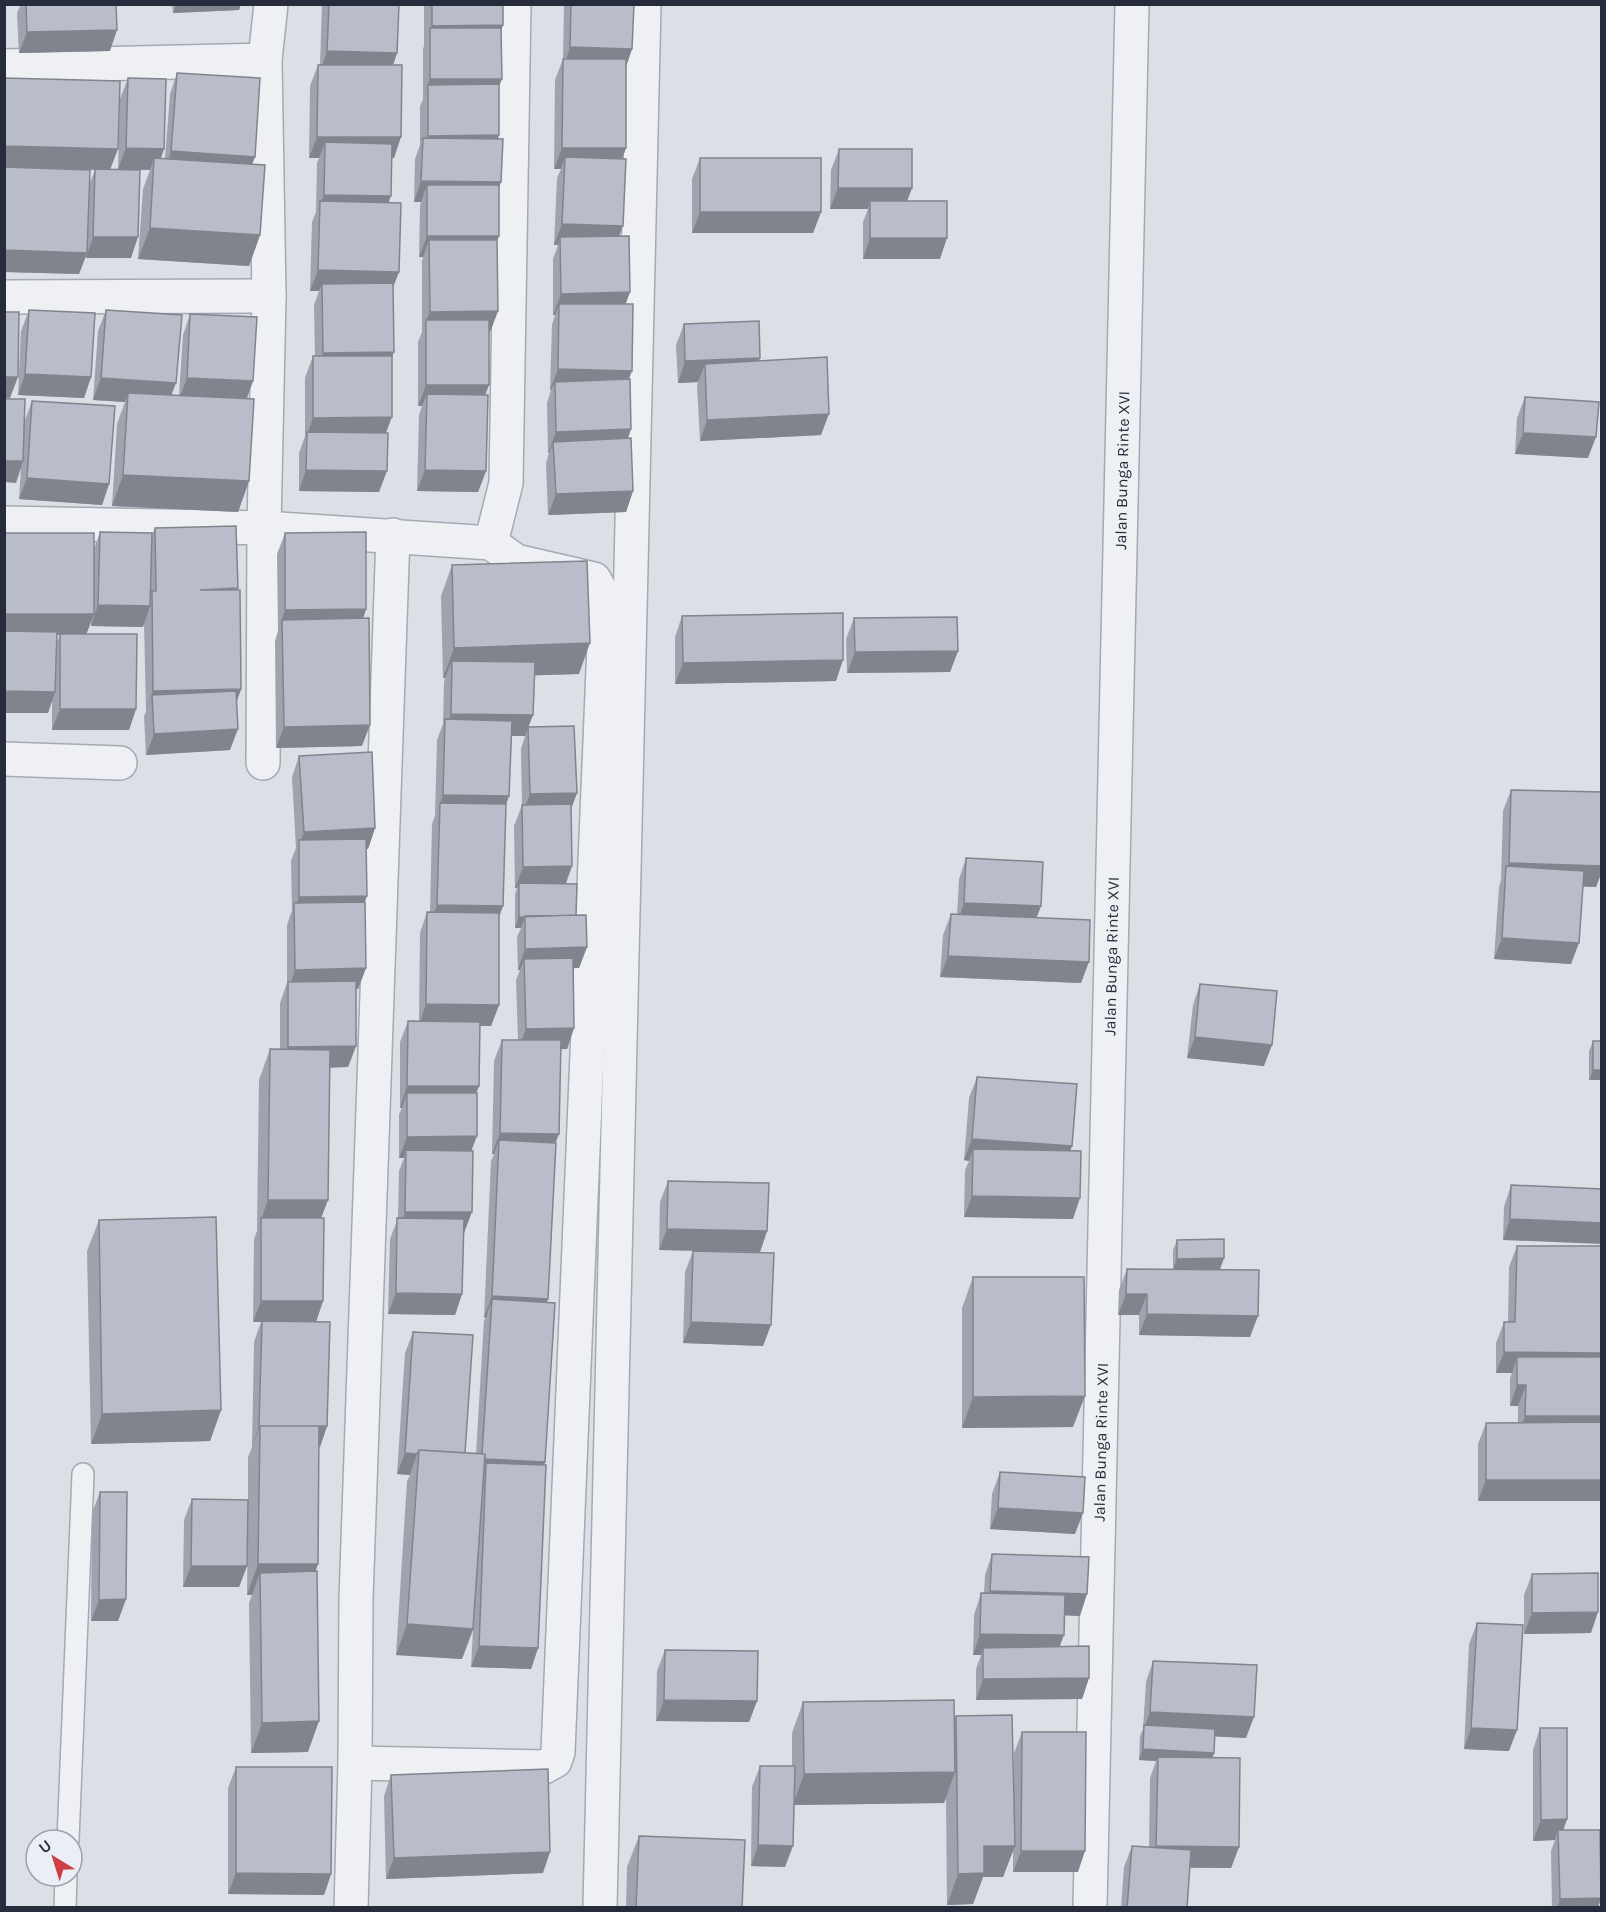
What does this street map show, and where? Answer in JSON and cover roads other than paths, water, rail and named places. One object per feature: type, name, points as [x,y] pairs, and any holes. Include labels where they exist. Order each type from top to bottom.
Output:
[{"type":"street","points":[[263,763],[264,528],[269,296],[265,60],[271,4]]},
{"type":"street","points":[[490,543],[506,483],[514,4]]},
{"type":"street","points":[[600,1908],[644,4]]},
{"type":"street","name":"Jalan Bunga Rinte XVI","points":[[1090,1908],[1132,4]]},
{"type":"street","points":[[4,66],[265,60]]},
{"type":"street","points":[[4,297],[269,296]]},
{"type":"street","points":[[4,523],[264,528],[490,543],[516,561],[594,579],[602,593],[605,621],[558,1752],[555,1761],[544,1767],[355,1763]]},
{"type":"street","points":[[351,1908],[357,1587],[393,535]]},
{"type":"street","points":[[4,759],[120,763]]},
{"type":"lane","points":[[68,1828],[83,1474]]},
{"type":"lane","points":[[65,1908],[66,1888]]}]
